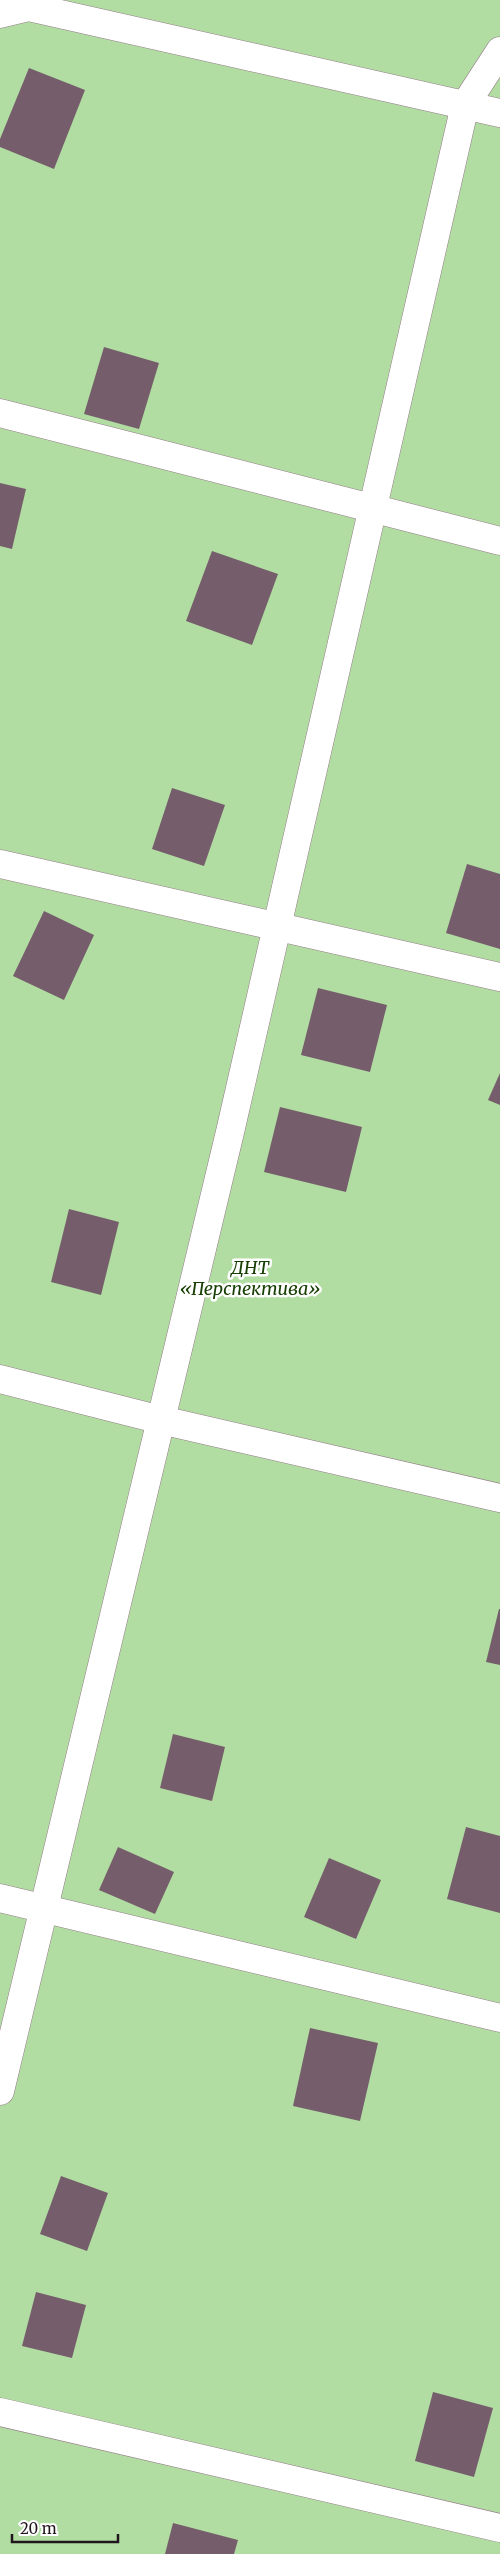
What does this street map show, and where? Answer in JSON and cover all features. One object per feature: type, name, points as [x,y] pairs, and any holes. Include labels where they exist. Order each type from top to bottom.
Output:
[{"type":"street","points":[[0,14],[28,7],[500,113]]},
{"type":"street","points":[[0,2091],[277,927],[466,105],[498,58]]},
{"type":"street","points":[[0,413],[372,510],[500,541]]},
{"type":"street","points":[[0,864],[500,977]]},
{"type":"street","points":[[0,1379],[161,1420],[500,1498]]},
{"type":"street","points":[[0,1898],[44,1907],[500,2018]]},
{"type":"street","points":[[0,2412],[500,2528]]},
{"type":"green space","name":"ДНТ «Перспектива»","points":[[0,0],[500,0],[500,2554],[0,2554]]},
{"type":"building","points":[[29,68],[85,90],[54,169],[0,147],[0,139]]},
{"type":"building","points":[[104,347],[159,363],[139,429],[84,414]]},
{"type":"building","points":[[0,483],[26,489],[12,549],[0,546]]},
{"type":"building","points":[[212,551],[278,574],[252,645],[186,621]]},
{"type":"building","points":[[172,788],[225,805],[204,866],[152,849]]},
{"type":"building","points":[[467,864],[500,874],[500,949],[446,933]]},
{"type":"building","points":[[44,911],[94,935],[64,1000],[13,976]]},
{"type":"building","points":[[318,988],[387,1005],[370,1072],[301,1055]]},
{"type":"building","points":[[500,1073],[500,1105],[488,1100]]},
{"type":"building","points":[[280,1107],[362,1127],[346,1192],[264,1172]]},
{"type":"building","points":[[69,1209],[119,1222],[101,1295],[51,1282]]},
{"type":"building","points":[[500,1609],[500,1665],[486,1662]]},
{"type":"building","points":[[173,1734],[225,1747],[212,1801],[160,1788]]},
{"type":"building","points":[[466,1827],[500,1836],[500,1913],[447,1899]]},
{"type":"building","points":[[118,1847],[174,1872],[155,1914],[99,1890]]},
{"type":"building","points":[[329,1858],[381,1880],[356,1939],[304,1917]]},
{"type":"building","points":[[310,2028],[378,2043],[360,2121],[293,2106]]},
{"type":"building","points":[[61,2176],[108,2193],[87,2251],[40,2234]]},
{"type":"building","points":[[36,2292],[86,2305],[72,2358],[22,2346]]},
{"type":"building","points":[[433,2392],[493,2408],[474,2477],[415,2461]]},
{"type":"building","points":[[173,2523],[238,2540],[234,2554],[165,2554]]}]
